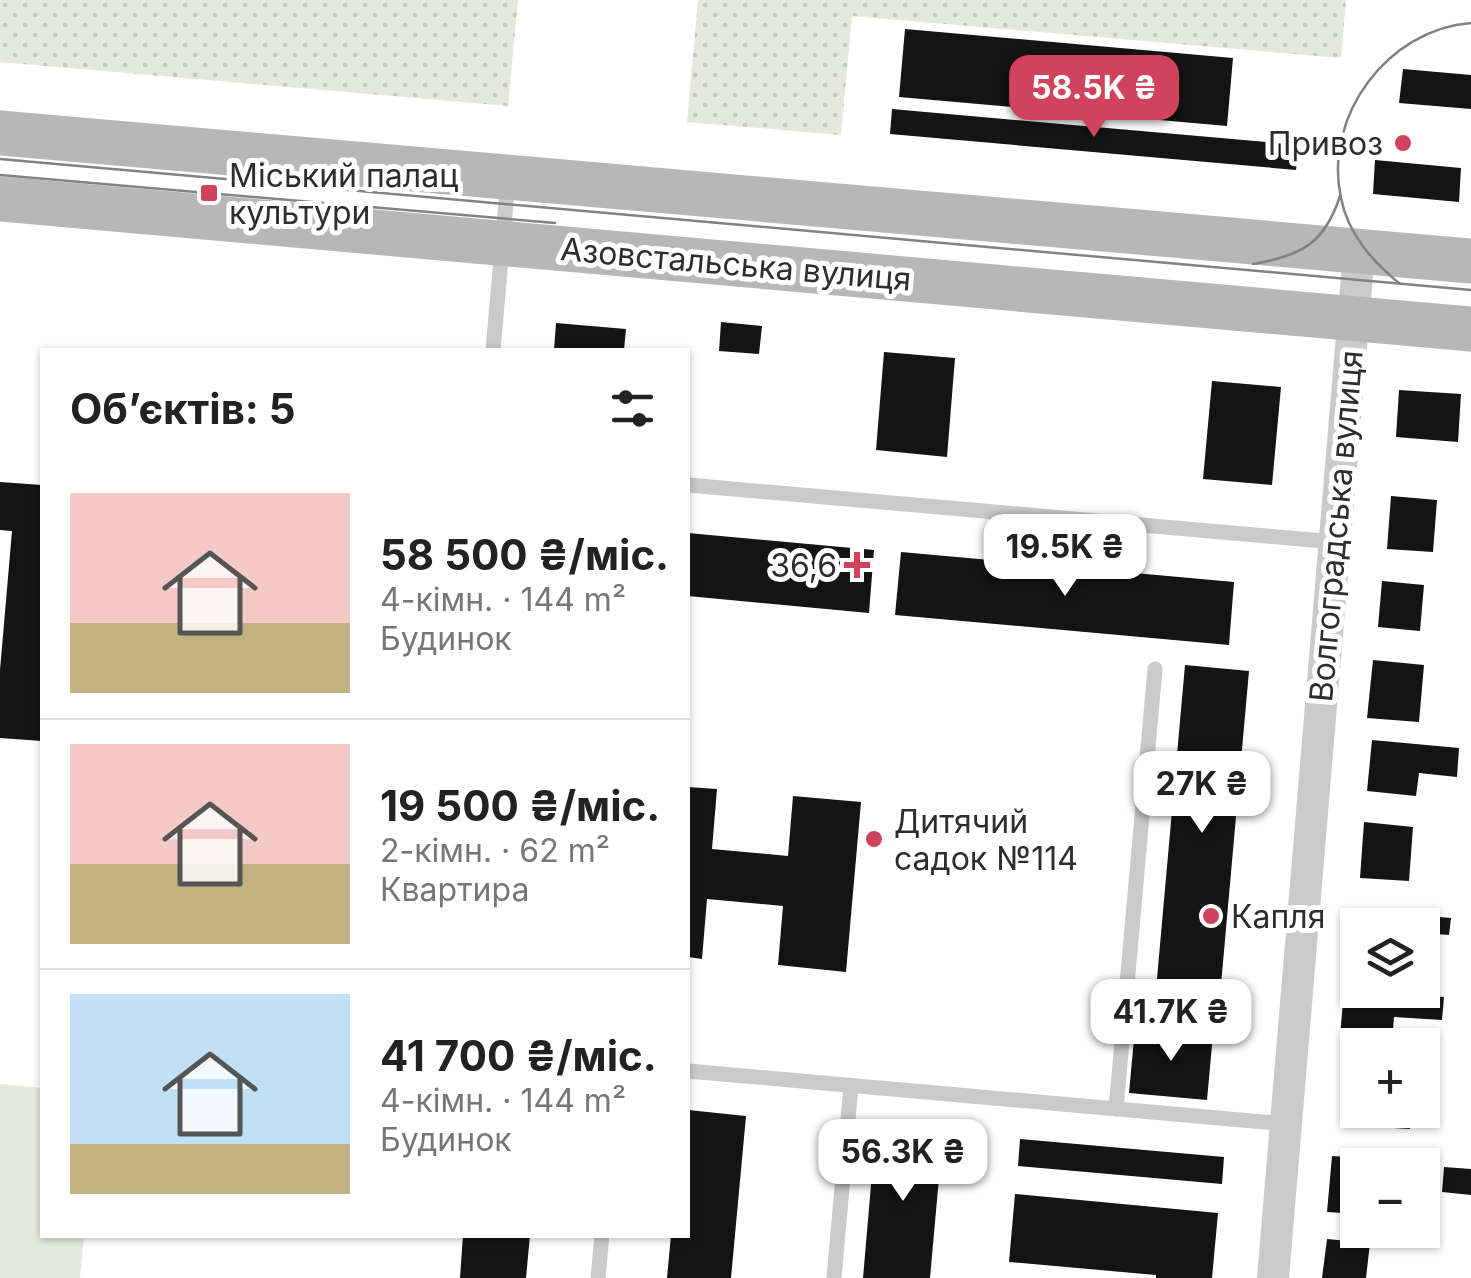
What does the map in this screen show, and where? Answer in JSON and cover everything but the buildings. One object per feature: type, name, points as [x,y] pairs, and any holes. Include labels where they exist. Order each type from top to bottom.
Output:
[{"type":"street","name":"Азовстальська вулиця","points":[[0,133],[1471,262]]},
{"type":"street","name":"Азовстальська вулиця","points":[[0,199],[1471,329]]},
{"type":"street","name":"Волгоградська вулиця","points":[[1273,1278],[1359,252]]},
{"type":"lane","points":[[493,348],[508,177]]},
{"type":"lane","points":[[690,485],[1335,542]]},
{"type":"lane","points":[[1116,1110],[1155,669]]},
{"type":"lane","points":[[690,1071],[1286,1124]]},
{"type":"lane","points":[[834,1278],[851,1086]]},
{"type":"lane","points":[[598,1278],[602,1238]]},
{"type":"shaded area","points":[[0,0],[518,0],[508,106],[0,62]]},
{"type":"shaded area","points":[[698,0],[1346,0],[1341,58],[852,16],[841,135],[687,122]]},
{"type":"shaded area","points":[[0,1084],[40,1088],[40,1238],[84,1238],[80,1278],[0,1278]]},
{"type":"tram line","points":[[1400,284],[1371,256],[1344,211],[1338,167],[1342,137],[1352,108],[1389,59],[1413,41],[1441,29],[1471,23]]},
{"type":"tram line","points":[[0,159],[1471,290]]},
{"type":"tram line","points":[[0,175],[555,223]]},
{"type":"tram line","points":[[1253,264],[1285,257],[1309,245],[1327,225],[1340,196]]},
{"type":"place","name":"Привоз","points":[[1403,143]]},
{"type":"place","name":"Міський палац культури","points":[[209,193]]},
{"type":"place","name":"36,6","points":[[857,565]]},
{"type":"place","name":"Дитячий садок №114","points":[[874,839]]},
{"type":"place","name":"Капля","points":[[1211,916]]}]
